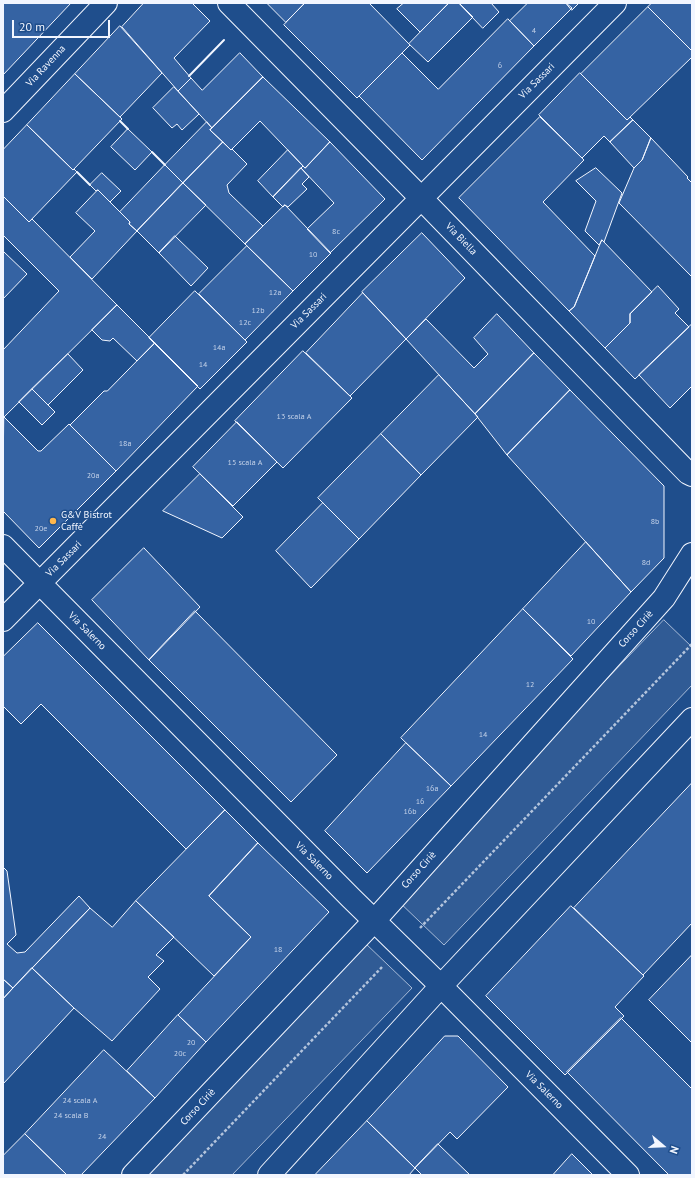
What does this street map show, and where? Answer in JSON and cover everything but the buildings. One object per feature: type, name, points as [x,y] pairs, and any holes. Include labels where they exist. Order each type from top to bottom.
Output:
[{"type":"street","name":"Via Ravenna","points":[[3,111],[106,3]]},
{"type":"street","name":"Via Biella","points":[[229,3],[688,473],[692,475]]},
{"type":"street","name":"Via Sassari","points":[[3,620],[615,3]]},
{"type":"street","name":"Via Salerno","points":[[3,546],[628,1175]]},
{"type":"street","name":"Corso Ciriè","points":[[133,1175],[374,921],[664,598],[692,554]]},
{"type":"street","points":[[269,1175],[441,986],[692,719]]},
{"type":"path","points":[[183,1175],[692,644]]},
{"type":"shaded area","points":[[664,620],[692,647],[692,685],[444,945],[396,899]]},
{"type":"shaded area","points":[[364,942],[412,988],[232,1175],[140,1175]]},
{"type":"wall","points":[[189,76],[224,40]]},
{"type":"wall","points":[[120,121],[128,129]]},
{"type":"wall","points":[[152,152],[165,165]]},
{"type":"wall","points":[[77,172],[90,185]]},
{"type":"place","name":"G&V Bistrot Caffè","points":[[53,521]]}]
